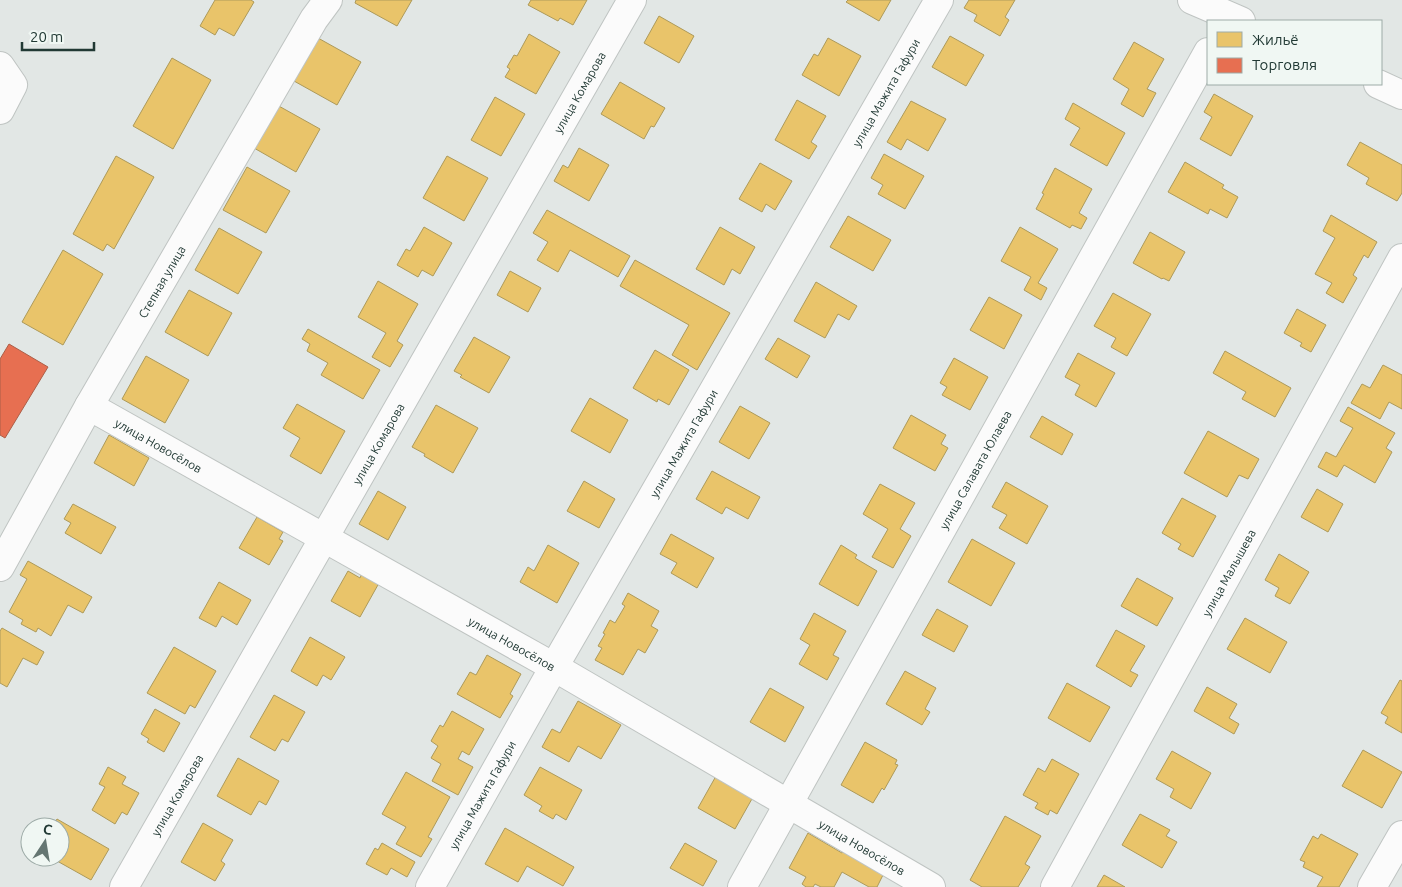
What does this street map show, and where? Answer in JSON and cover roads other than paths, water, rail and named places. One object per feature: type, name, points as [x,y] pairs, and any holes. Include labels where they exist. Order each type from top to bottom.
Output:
[{"type":"street","name":"Степная улица","points":[[4,550],[314,19],[328,0]]},
{"type":"street","name":"улица Комарова","points":[[124,887],[632,0]]},
{"type":"street","name":"улица Мажита Гафури","points":[[430,887],[554,667],[939,0]]},
{"type":"street","points":[[1192,0],[1232,19]]},
{"type":"street","name":"улица Салавата Юлаева","points":[[742,887],[1207,54]]},
{"type":"street","points":[[0,66],[13,85],[0,110]]},
{"type":"street","points":[[1380,85],[1402,94]]},
{"type":"street","name":"улица Малышева","points":[[1055,887],[1402,258]]},
{"type":"street","name":"улица Новосёлов","points":[[88,406],[554,667],[931,887]]},
{"type":"street","points":[[1372,887],[1402,835]]}]
